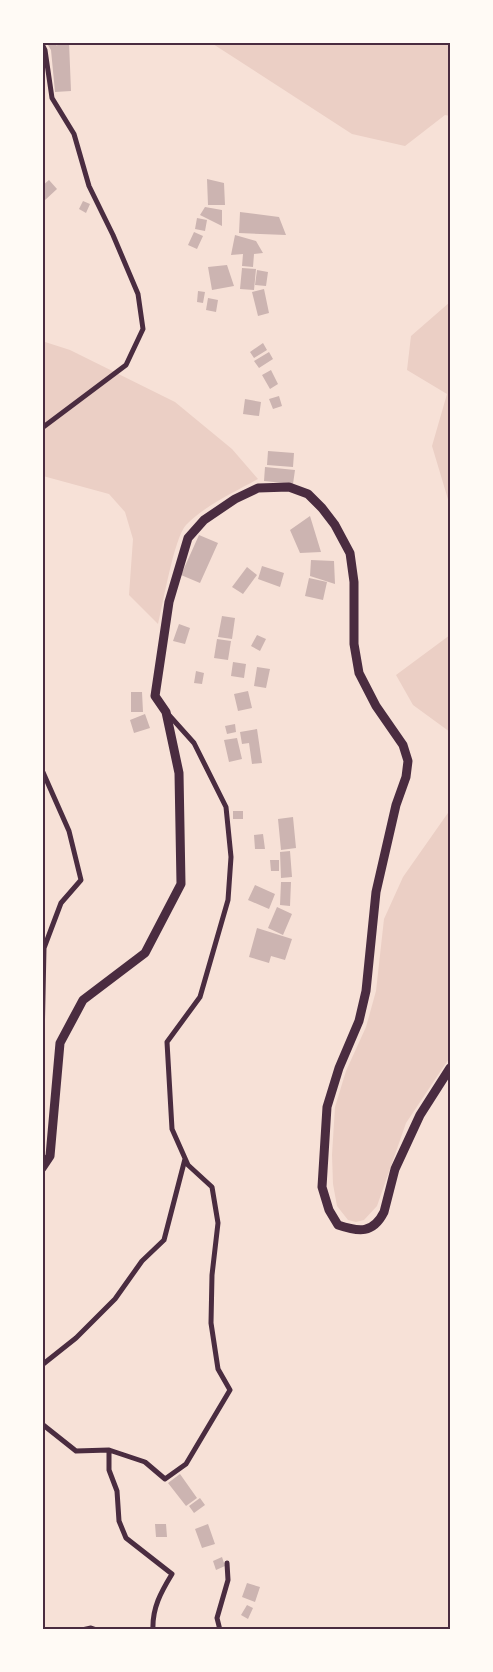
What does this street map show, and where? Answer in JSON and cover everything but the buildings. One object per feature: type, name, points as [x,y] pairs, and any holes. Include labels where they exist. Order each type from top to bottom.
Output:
[{"type":"main road","points":[[42,1168],[50,1156],[60,1043],[83,1000],[146,953],[181,884],[179,773],[166,712],[155,696],[169,602],[188,538],[204,520],[258,488],[288,487],[308,494],[322,508],[335,526],[350,553],[354,582],[354,644],[359,673],[376,706],[403,744],[408,761],[406,777],[396,806],[376,892],[366,991],[361,1014],[351,1043],[339,1068],[327,1107],[322,1187],[329,1210],[338,1225],[361,1231],[377,1223],[381,1218],[396,1169],[420,1115],[450,1068]]},
{"type":"street","points":[[42,44],[45,50],[52,98],[74,134],[89,186],[114,235],[138,294],[143,330],[126,365],[42,428]]},
{"type":"street","points":[[42,1424],[76,1451],[109,1450],[145,1462],[165,1479],[186,1464],[230,1390],[218,1369],[211,1324],[212,1275],[218,1223],[212,1187],[188,1165],[172,1129],[167,1042],[200,997],[228,900],[230,857],[226,807],[194,743],[166,712]]},
{"type":"street","points":[[42,770],[69,831],[81,880],[61,903],[44,948],[42,1043]]},
{"type":"street","points":[[42,1365],[76,1338],[115,1299],[142,1261],[164,1240],[185,1159]]},
{"type":"street","points":[[109,1450],[109,1470],[117,1491],[119,1521],[126,1538],[172,1574],[158,1597],[153,1630]]},
{"type":"street","points":[[220,1630],[217,1618],[228,1580],[227,1563]]},
{"type":"street","points":[[82,1630],[91,1628],[97,1630]]},
{"type":"shaded area","points":[[450,43],[450,116],[445,115],[405,146],[352,134],[213,44]]},
{"type":"shaded area","points":[[450,302],[450,506],[432,446],[447,394],[407,370],[411,336]]},
{"type":"shaded area","points":[[42,341],[70,350],[175,402],[232,449],[258,479],[211,506],[186,525],[177,543],[173,557],[158,624],[129,595],[133,539],[125,512],[109,494],[43,476]]},
{"type":"shaded area","points":[[450,635],[450,732],[413,705],[396,675]]},
{"type":"shaded area","points":[[450,810],[450,1057],[406,1123],[377,1206],[364,1220],[356,1222],[348,1220],[337,1206],[333,1184],[332,1155],[335,1107],[346,1071],[366,1027],[376,991],[384,919],[403,877]]}]
